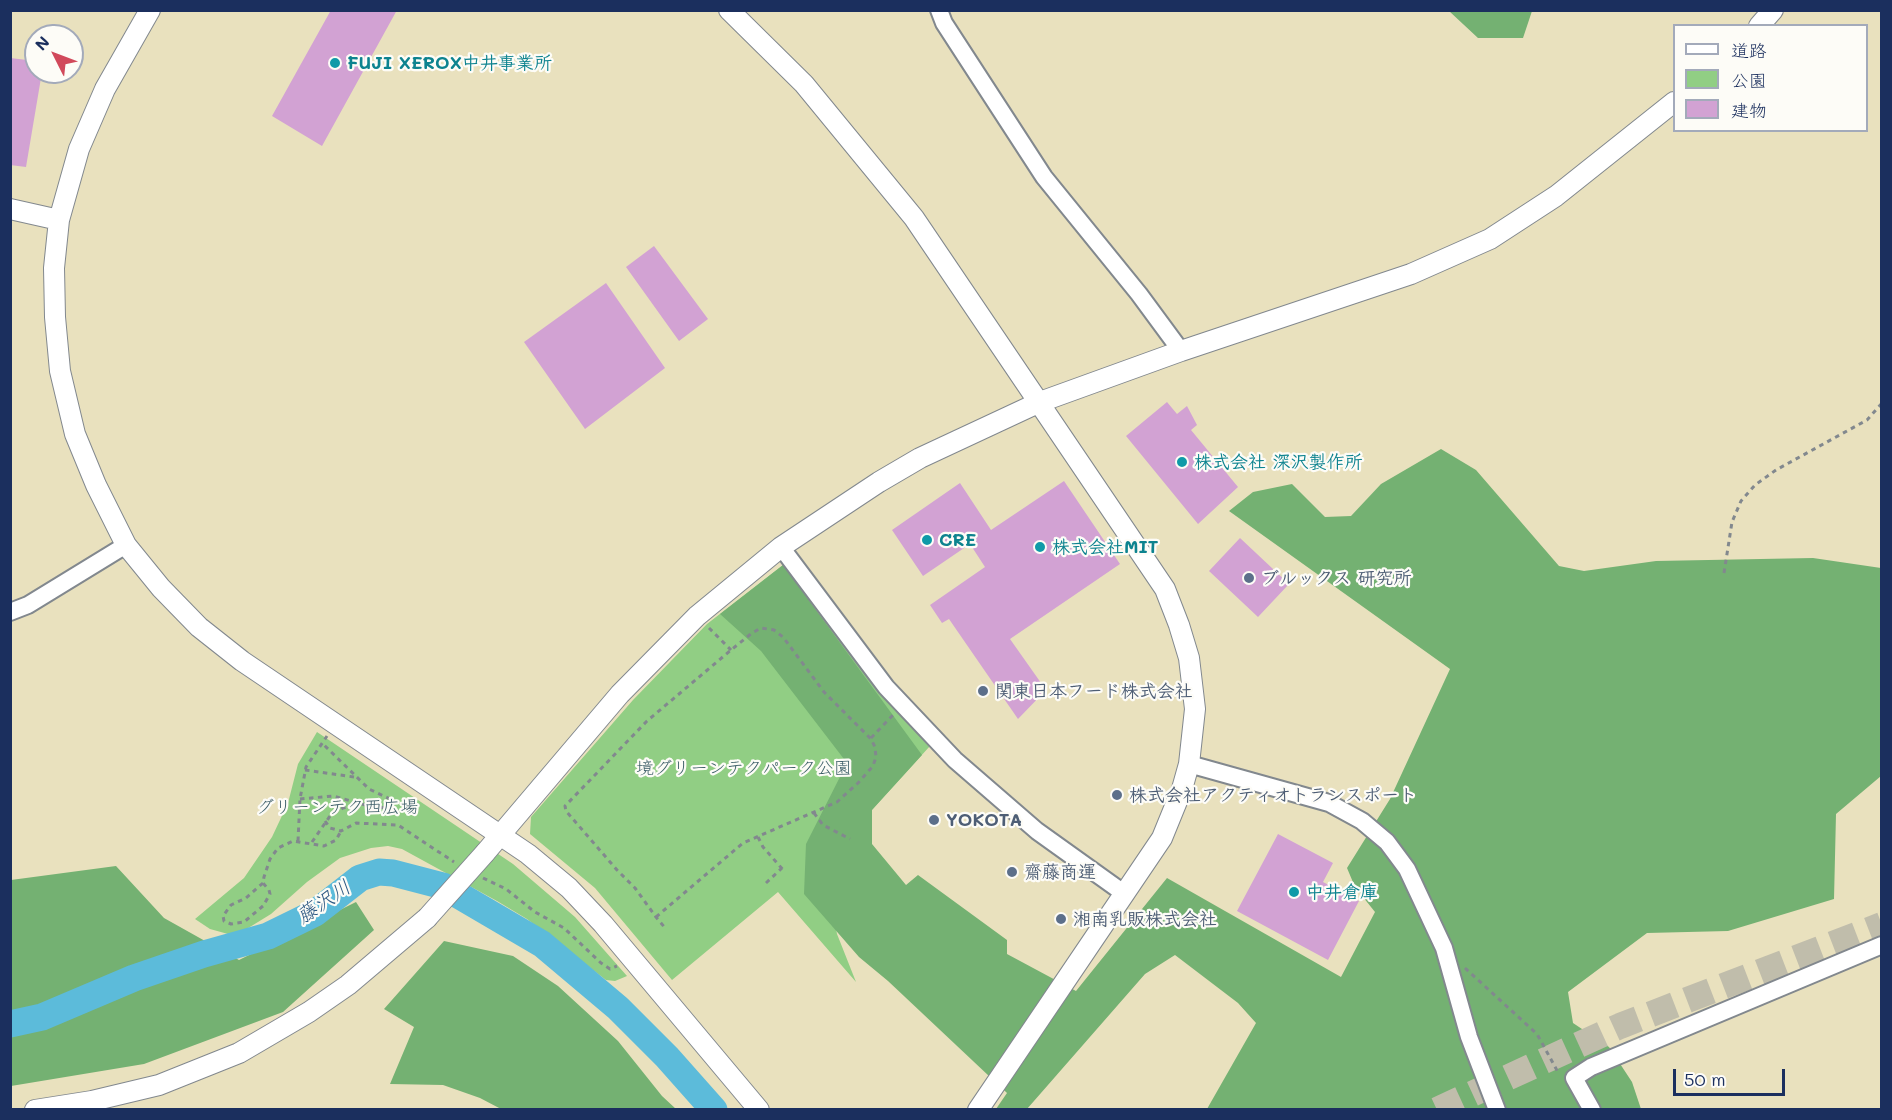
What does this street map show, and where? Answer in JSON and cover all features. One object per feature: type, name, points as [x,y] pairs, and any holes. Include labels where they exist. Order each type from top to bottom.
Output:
[{"type":"street","points":[[150,10],[105,89],[79,149],[59,220],[54,268],[55,317],[60,371],[75,434],[96,485],[126,545],[161,588],[199,627],[242,661],[528,854],[569,888],[610,932],[759,1110]]},
{"type":"street","points":[[729,10],[804,84],[914,218],[1165,589],[1189,658],[1195,710],[1189,764],[1182,789],[1162,838],[978,1110]]},
{"type":"street","points":[[939,10],[944,23],[1044,177],[1139,294],[1181,351]]},
{"type":"street","points":[[1761,24],[1773,10]]},
{"type":"street","points":[[35,1110],[92,1101],[159,1086],[238,1053],[309,1012],[348,985],[427,918],[620,694],[697,616],[781,547],[879,482],[920,458],[1040,402],[1181,351],[1411,274],[1490,240],[1556,196],[1673,103]]},
{"type":"street","points":[[10,209],[59,220]]},
{"type":"street","points":[[10,612],[27,605],[126,545]]},
{"type":"street","points":[[781,547],[886,687],[955,760],[1037,831],[1125,894]]},
{"type":"street","points":[[1189,764],[1329,803],[1362,821],[1387,842],[1407,869],[1444,948],[1469,1036],[1497,1110]]},
{"type":"street","points":[[1592,1110],[1574,1078],[1591,1067],[1881,945]]},
{"type":"path","points":[[1724,573],[1732,522],[1741,501],[1755,485],[1776,470],[1867,420],[1881,404]]},
{"type":"path","points":[[697,616],[731,650]]},
{"type":"path","points":[[656,917],[743,843],[837,802],[873,766],[876,757],[871,739],[824,692],[783,637],[774,630],[761,628],[731,650],[647,722],[565,806],[566,811],[617,870],[636,888],[656,917],[666,929]]},
{"type":"path","points":[[871,739],[903,705]]},
{"type":"path","points":[[298,841],[300,799],[305,770],[322,743],[369,789],[390,799],[391,804],[387,808],[359,804],[333,796],[300,799]]},
{"type":"path","points":[[305,770],[356,777]]},
{"type":"path","points":[[312,842],[330,816],[343,808],[359,804]]},
{"type":"path","points":[[814,813],[823,825],[850,839]]},
{"type":"path","points":[[263,884],[270,894],[263,906],[251,917],[236,924],[224,921],[223,916],[231,905],[246,898],[263,884],[273,853],[284,844],[298,841],[324,846],[340,836],[341,831]]},
{"type":"path","points":[[759,837],[763,847],[785,872]]},
{"type":"path","points":[[766,883],[782,868]]},
{"type":"path","points":[[1444,948],[1537,1034],[1559,1075]]},
{"type":"green space","points":[[1449,11],[1532,11],[1523,38],[1478,38]]},
{"type":"green space","points":[[1441,449],[1476,470],[1559,566],[1584,571],[1656,561],[1813,558],[1881,568],[1881,776],[1836,814],[1834,899],[1728,931],[1647,933],[1568,992],[1573,1023],[1609,1047],[1632,1082],[1641,1109],[1207,1109],[1256,1023],[1238,1003],[1175,955],[1145,974],[1027,1109],[996,1109],[1007,1093],[888,981],[859,957],[804,894],[806,844],[847,763],[761,651],[720,614],[783,565],[922,755],[872,810],[872,844],[906,885],[918,875],[1007,940],[1007,954],[1076,991],[1167,878],[1341,977],[1375,912],[1355,887],[1347,868],[1390,799],[1450,669],[1229,511],[1253,492],[1292,484],[1325,517],[1351,516],[1381,484]]},
{"type":"green space","name":"境グリーンテクパーク公園","points":[[783,565],[877,687],[930,746],[859,824],[827,875],[837,934],[856,982],[778,892],[672,980],[595,888],[530,834],[531,817],[633,700],[707,624]]},
{"type":"green space","name":"グリーンテク西広場","points":[[317,732],[513,864],[575,917],[627,976],[615,981],[606,980],[527,919],[402,849],[388,846],[371,848],[340,858],[307,882],[271,914],[245,930],[228,934],[210,929],[195,919],[244,878],[272,837],[288,803],[298,764]]},
{"type":"green space","points":[[116,866],[164,918],[239,960],[356,902],[374,930],[283,1012],[144,1064],[11,1086],[11,880]]},
{"type":"green space","points":[[444,941],[513,956],[558,986],[618,1041],[662,1096],[676,1109],[501,1109],[480,1098],[443,1085],[390,1084],[414,1027],[384,1009]]},
{"type":"building","name":"FUJI XEROX中井事業所","points":[[331,10],[397,10],[322,146],[272,116]]},
{"type":"building","points":[[10,58],[24,60],[24,84],[40,84],[26,167],[10,165]]},
{"type":"building","points":[[654,246],[708,319],[679,341],[626,267]]},
{"type":"building","points":[[606,283],[665,368],[585,429],[524,342]]},
{"type":"building","name":"株式会社 深沢製作所","points":[[1167,402],[1177,414],[1187,406],[1197,425],[1191,430],[1238,487],[1198,524],[1126,436]]},
{"type":"building","points":[[1064,481],[1120,564],[1010,639],[1046,690],[1018,719],[949,619],[942,623],[930,605],[985,567],[970,544],[923,576],[892,530],[960,483],[991,530]]},
{"type":"building","name":"ブルックス 研究所","points":[[1240,538],[1289,584],[1258,617],[1209,571]]},
{"type":"building","name":"中井倉庫","points":[[1278,834],[1333,863],[1323,882],[1359,901],[1328,960],[1237,911]]},
{"type":"waterway","name":"藤沢川","points":[[10,1024],[42,1017],[134,978],[204,954],[268,936],[315,913],[360,878],[379,872],[393,873],[443,886],[542,944],[618,1008],[667,1057],[714,1110]]},
{"type":"tunnel","points":[[1437,1110],[1620,1026],[1882,925]]},
{"type":"place","name":"FUJI XEROX中井事業所","points":[[335,63]]},
{"type":"place","name":"株式会社 深沢製作所","points":[[1182,462]]},
{"type":"place","name":"CRE","points":[[927,540]]},
{"type":"place","name":"株式会社MIT","points":[[1040,547]]},
{"type":"place","name":"ブルックス 研究所","points":[[1249,578]]},
{"type":"place","name":"関東日本フード株式会社","points":[[983,691]]},
{"type":"place","name":"株式会社アクティオトランスポート","points":[[1117,795]]},
{"type":"place","name":"YOKOTA","points":[[934,820]]},
{"type":"place","name":"齋藤商運","points":[[1012,872]]},
{"type":"place","name":"中井倉庫","points":[[1294,892]]},
{"type":"place","name":"湘南乳販株式会社","points":[[1061,919]]}]
